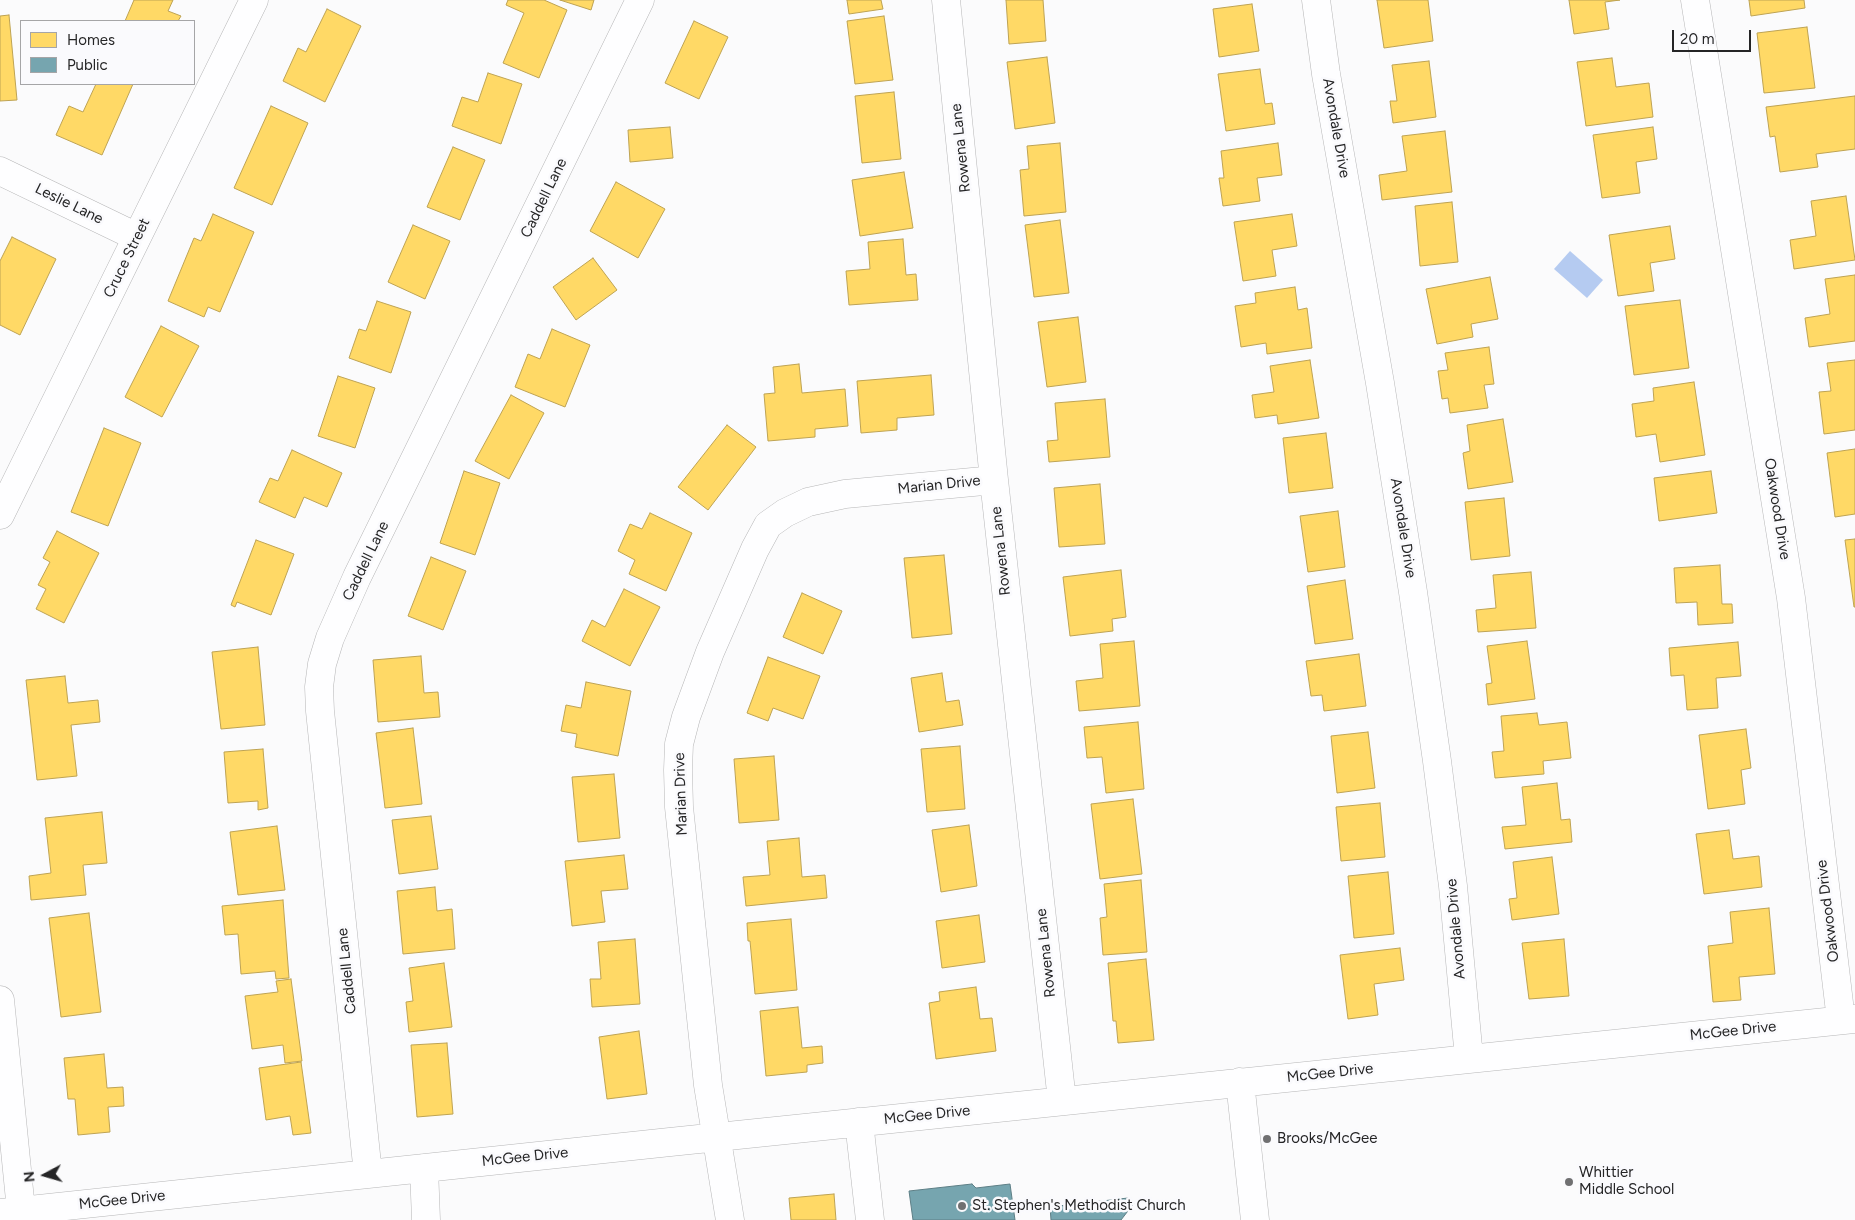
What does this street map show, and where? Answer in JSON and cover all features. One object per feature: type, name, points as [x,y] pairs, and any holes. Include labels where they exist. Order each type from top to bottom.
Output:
[{"type":"street","name":"Cruce Street","points":[[0,516],[254,0]]},
{"type":"street","name":"Caddell Lane","points":[[368,1174],[321,728],[319,687],[322,664],[330,638],[358,577],[640,0]]},
{"type":"street","name":"Rowena Lane","points":[[946,0],[994,480],[1062,1101]]},
{"type":"street","name":"Avondale Drive","points":[[1316,0],[1326,74],[1380,383],[1416,610],[1452,876],[1469,1058]]},
{"type":"street","name":"Oakwood Drive","points":[[1695,0],[1789,588],[1848,1020]]},
{"type":"street","name":"Leslie Lane","points":[[0,171],[137,237]]},
{"type":"street","name":"Marian Drive","points":[[730,1220],[707,1075],[679,807],[678,770],[680,744],[686,717],[710,652],[755,549],[768,525],[785,513],[808,502],[845,494],[994,480]]},
{"type":"street","points":[[0,1000],[14,1215]]},
{"type":"street","name":"McGee Drive","points":[[14,1215],[424,1168],[1848,1020]]},
{"type":"street","points":[[1240,1082],[1255,1220]]},
{"type":"street","points":[[858,1122],[870,1220]]},
{"type":"street","points":[[424,1168],[426,1220]]},
{"type":"water","points":[[1570,251],[1603,280],[1587,298],[1554,269]]},
{"type":"building: Homes","points":[[134,0],[173,0],[168,11],[181,16],[179,20],[125,20]]},
{"type":"building: Homes","points":[[508,0],[544,0],[567,10],[539,78],[503,63],[524,13],[506,5]]},
{"type":"building: Homes","points":[[560,0],[594,0],[591,10]]},
{"type":"building: Homes","points":[[847,0],[881,0],[883,9],[849,14]]},
{"type":"building: Homes","points":[[1006,0],[1043,0],[1046,41],[1009,44]]},
{"type":"building: Homes","points":[[1377,0],[1428,0],[1433,41],[1384,48]]},
{"type":"building: Homes","points":[[1569,0],[1620,0],[1605,2],[1609,29],[1574,34]]},
{"type":"building: Homes","points":[[1749,0],[1804,0],[1805,8],[1751,16]]},
{"type":"building: Homes","points":[[1252,4],[1259,51],[1219,57],[1213,9]]},
{"type":"building: Homes","points":[[327,9],[361,26],[325,102],[283,81],[298,48],[306,52]]},
{"type":"building: Homes","points":[[9,15],[17,100],[0,101],[0,16]]},
{"type":"building: Homes","points":[[884,16],[893,80],[855,84],[847,21]]},
{"type":"building: Homes","points":[[694,21],[728,37],[699,99],[665,83]]},
{"type":"building: Homes","points":[[1807,27],[1815,88],[1764,93],[1757,33]]},
{"type":"building: Homes","points":[[1047,57],[1055,123],[1015,129],[1007,62]]},
{"type":"building: Homes","points":[[1612,58],[1616,87],[1649,83],[1653,117],[1586,126],[1577,62]]},
{"type":"building: Homes","points":[[1429,61],[1436,117],[1393,123],[1390,101],[1397,101],[1392,65]]},
{"type":"building: Homes","points":[[1260,69],[1265,104],[1272,103],[1275,124],[1226,131],[1218,74]]},
{"type":"building: Homes","points":[[488,73],[522,84],[501,144],[452,126],[462,97],[478,102]]},
{"type":"building: Homes","points":[[96,85],[133,85],[102,155],[56,135],[69,106],[83,112]]},
{"type":"building: Homes","points":[[894,92],[901,159],[862,163],[855,96]]},
{"type":"building: Homes","points":[[1855,96],[1855,149],[1816,154],[1818,167],[1780,172],[1775,136],[1770,137],[1766,107]]},
{"type":"building: Homes","points":[[271,106],[308,123],[272,205],[234,188]]},
{"type":"building: Homes","points":[[670,127],[673,158],[630,162],[628,130]]},
{"type":"building: Homes","points":[[1653,127],[1657,159],[1636,162],[1640,193],[1602,198],[1593,135]]},
{"type":"building: Homes","points":[[1445,131],[1452,192],[1382,200],[1379,175],[1407,171],[1402,136]]},
{"type":"building: Homes","points":[[1060,143],[1066,212],[1024,216],[1020,170],[1029,169],[1027,146]]},
{"type":"building: Homes","points":[[1278,143],[1282,175],[1257,178],[1260,201],[1223,206],[1219,178],[1224,178],[1221,151]]},
{"type":"building: Homes","points":[[453,147],[485,160],[460,220],[427,207]]},
{"type":"building: Homes","points":[[904,172],[913,228],[860,236],[852,180]]},
{"type":"building: Homes","points":[[616,182],[665,209],[638,258],[590,231]]},
{"type":"building: Homes","points":[[1846,196],[1855,260],[1794,269],[1790,240],[1816,236],[1811,201]]},
{"type":"building: Homes","points":[[1452,202],[1458,262],[1420,266],[1415,206]]},
{"type":"building: Homes","points":[[213,214],[254,232],[220,312],[208,307],[204,317],[168,301],[194,238],[201,241]]},
{"type":"building: Homes","points":[[1292,214],[1297,246],[1272,250],[1276,276],[1243,281],[1234,222]]},
{"type":"building: Homes","points":[[1060,220],[1069,293],[1034,297],[1025,225]]},
{"type":"building: Homes","points":[[413,225],[450,241],[425,299],[388,282]]},
{"type":"building: Homes","points":[[1670,226],[1675,259],[1650,263],[1654,291],[1618,296],[1609,235]]},
{"type":"building: Homes","points":[[12,237],[56,259],[20,335],[0,325],[0,261]]},
{"type":"building: Homes","points":[[903,239],[906,275],[916,274],[918,300],[849,305],[846,271],[870,269],[868,242]]},
{"type":"building: Homes","points":[[593,258],[617,290],[576,320],[553,287]]},
{"type":"building: Homes","points":[[1855,275],[1855,341],[1809,347],[1805,318],[1830,314],[1825,279]]},
{"type":"building: Homes","points":[[1490,277],[1498,319],[1471,324],[1473,337],[1437,344],[1426,289]]},
{"type":"building: Homes","points":[[1295,287],[1298,310],[1307,308],[1312,348],[1267,354],[1266,343],[1241,347],[1235,306],[1256,303],[1255,293]]},
{"type":"building: Homes","points":[[1680,300],[1689,368],[1634,375],[1625,306]]},
{"type":"building: Homes","points":[[377,301],[411,312],[391,373],[349,358],[359,329],[366,331]]},
{"type":"building: Homes","points":[[1078,317],[1086,382],[1047,387],[1038,322]]},
{"type":"building: Homes","points":[[161,326],[199,346],[162,417],[125,397]]},
{"type":"building: Homes","points":[[552,329],[590,345],[565,407],[515,387],[528,354],[540,359]]},
{"type":"building: Homes","points":[[1489,347],[1494,384],[1484,385],[1488,408],[1450,413],[1448,398],[1442,399],[1438,371],[1448,370],[1445,353]]},
{"type":"building: Homes","points":[[1310,360],[1319,418],[1278,424],[1277,415],[1255,418],[1252,395],[1274,392],[1270,366]]},
{"type":"building: Homes","points":[[1855,360],[1855,430],[1824,434],[1819,392],[1831,391],[1827,363]]},
{"type":"building: Homes","points":[[799,364],[802,393],[845,389],[848,426],[815,429],[815,437],[768,441],[764,394],[775,393],[773,367]]},
{"type":"building: Homes","points":[[931,375],[934,415],[897,418],[897,430],[861,433],[857,381]]},
{"type":"building: Homes","points":[[338,376],[375,388],[355,448],[318,436]]},
{"type":"building: Homes","points":[[1694,382],[1705,455],[1660,462],[1656,434],[1636,437],[1632,404],[1654,401],[1653,388]]},
{"type":"building: Homes","points":[[511,395],[544,413],[509,479],[475,461]]},
{"type":"building: Homes","points":[[1105,399],[1110,457],[1049,462],[1047,441],[1058,440],[1055,403]]},
{"type":"building: Homes","points":[[1503,419],[1513,482],[1468,489],[1463,453],[1470,451],[1467,425]]},
{"type":"building: Homes","points":[[727,425],[756,447],[708,510],[678,487]]},
{"type":"building: Homes","points":[[104,428],[141,443],[108,526],[71,512]]},
{"type":"building: Homes","points":[[1326,433],[1333,488],[1289,493],[1283,438]]},
{"type":"building: Homes","points":[[1855,449],[1855,514],[1835,517],[1827,453]]},
{"type":"building: Homes","points":[[292,450],[342,473],[327,507],[304,497],[295,518],[259,502],[270,478],[278,481]]},
{"type":"building: Homes","points":[[464,471],[500,483],[475,555],[440,543]]},
{"type":"building: Homes","points":[[1711,471],[1717,513],[1659,521],[1654,478]]},
{"type":"building: Homes","points":[[1100,484],[1105,544],[1059,547],[1054,488]]},
{"type":"building: Homes","points":[[1504,498],[1510,556],[1471,560],[1465,502]]},
{"type":"building: Homes","points":[[1338,511],[1345,567],[1308,572],[1300,516]]},
{"type":"building: Homes","points":[[650,513],[692,533],[666,591],[629,574],[635,560],[618,551],[630,524],[642,529]]},
{"type":"building: Homes","points":[[57,531],[99,553],[64,623],[36,609],[46,589],[38,585],[50,562],[43,558]]},
{"type":"building: Homes","points":[[1855,539],[1855,607],[1854,607],[1845,540]]},
{"type":"building: Homes","points":[[256,540],[294,554],[271,615],[237,602],[235,607],[231,605]]},
{"type":"building: Homes","points":[[944,555],[952,634],[912,638],[904,558]]},
{"type":"building: Homes","points":[[431,557],[466,571],[443,630],[408,616]]},
{"type":"building: Homes","points":[[1720,565],[1722,604],[1732,604],[1733,623],[1698,625],[1697,602],[1676,603],[1674,568]]},
{"type":"building: Homes","points":[[1121,570],[1126,617],[1112,619],[1113,631],[1070,636],[1063,577]]},
{"type":"building: Homes","points":[[1531,572],[1536,628],[1478,632],[1476,610],[1496,608],[1493,575]]},
{"type":"building: Homes","points":[[1345,580],[1353,639],[1315,644],[1307,586]]},
{"type":"building: Homes","points":[[624,589],[660,607],[630,666],[582,641],[592,620],[605,627]]},
{"type":"building: Homes","points":[[802,593],[842,611],[823,654],[783,637]]},
{"type":"building: Homes","points":[[1134,641],[1140,706],[1079,711],[1076,681],[1103,678],[1100,644]]},
{"type":"building: Homes","points":[[1527,641],[1535,699],[1488,705],[1486,684],[1492,683],[1487,646]]},
{"type":"building: Homes","points":[[1738,642],[1741,676],[1716,678],[1718,708],[1687,710],[1684,675],[1671,676],[1669,648]]},
{"type":"building: Homes","points":[[258,647],[265,725],[221,729],[212,652]]},
{"type":"building: Homes","points":[[1359,654],[1366,706],[1324,711],[1322,695],[1311,696],[1306,661]]},
{"type":"building: Homes","points":[[421,656],[424,693],[438,692],[440,717],[378,722],[373,660]]},
{"type":"building: Homes","points":[[768,657],[820,676],[803,719],[773,708],[768,721],[747,713]]},
{"type":"building: Homes","points":[[942,673],[946,702],[959,700],[963,725],[919,732],[911,678]]},
{"type":"building: Homes","points":[[65,676],[68,703],[98,700],[100,722],[71,725],[77,776],[37,780],[26,680]]},
{"type":"building: Homes","points":[[586,682],[631,691],[618,756],[575,747],[577,734],[561,731],[566,705],[581,708]]},
{"type":"building: Homes","points":[[1537,713],[1539,725],[1567,722],[1571,758],[1543,761],[1544,774],[1495,778],[1492,752],[1504,751],[1501,716]]},
{"type":"building: Homes","points":[[1138,722],[1144,789],[1106,793],[1102,757],[1087,758],[1084,727]]},
{"type":"building: Homes","points":[[413,728],[422,804],[385,808],[376,733]]},
{"type":"building: Homes","points":[[1746,729],[1751,768],[1741,770],[1745,804],[1708,809],[1699,735]]},
{"type":"building: Homes","points":[[1368,732],[1375,788],[1337,793],[1331,736]]},
{"type":"building: Homes","points":[[960,746],[965,809],[927,812],[921,749]]},
{"type":"building: Homes","points":[[263,749],[268,808],[258,810],[258,801],[228,803],[224,752]]},
{"type":"building: Homes","points":[[774,756],[779,820],[739,823],[734,759]]},
{"type":"building: Homes","points":[[614,774],[620,838],[578,842],[572,777]]},
{"type":"building: Homes","points":[[1557,783],[1561,820],[1570,819],[1572,842],[1505,849],[1502,827],[1526,825],[1522,787]]},
{"type":"building: Homes","points":[[1133,799],[1142,874],[1100,879],[1091,804]]},
{"type":"building: Homes","points":[[1380,803],[1385,857],[1341,861],[1336,807]]},
{"type":"building: Homes","points":[[102,812],[107,863],[83,865],[86,895],[31,900],[29,876],[51,873],[45,818]]},
{"type":"building: Homes","points":[[431,816],[438,869],[399,874],[392,820]]},
{"type":"building: Homes","points":[[969,825],[977,886],[941,892],[932,830]]},
{"type":"building: Homes","points":[[277,826],[285,890],[238,895],[230,832]]},
{"type":"building: Homes","points":[[1729,830],[1733,859],[1759,856],[1762,887],[1704,894],[1696,834]]},
{"type":"building: Homes","points":[[799,838],[802,877],[825,875],[827,898],[746,906],[743,877],[770,875],[767,841]]},
{"type":"building: Homes","points":[[624,855],[628,889],[601,891],[605,922],[572,926],[565,861]]},
{"type":"building: Homes","points":[[1552,857],[1559,914],[1512,920],[1509,899],[1517,898],[1513,862]]},
{"type":"building: Homes","points":[[1388,872],[1394,934],[1354,938],[1348,876]]},
{"type":"building: Homes","points":[[1141,880],[1147,952],[1103,955],[1100,918],[1107,917],[1104,884]]},
{"type":"building: Homes","points":[[435,887],[437,911],[452,909],[455,949],[403,954],[397,891]]},
{"type":"building: Homes","points":[[283,900],[289,978],[276,979],[275,971],[241,974],[238,934],[225,935],[222,906]]},
{"type":"building: Homes","points":[[1769,908],[1775,974],[1739,977],[1741,1000],[1713,1002],[1708,946],[1733,943],[1730,912]]},
{"type":"building: Homes","points":[[89,913],[101,1012],[61,1017],[49,918]]},
{"type":"building: Homes","points":[[979,915],[985,962],[942,968],[936,921]]},
{"type":"building: Homes","points":[[791,919],[797,990],[755,994],[747,923]]},
{"type":"building: Homes","points":[[635,939],[640,1004],[592,1007],[590,979],[601,979],[598,942]]},
{"type":"building: Homes","points":[[1564,939],[1569,996],[1529,999],[1522,943]]},
{"type":"building: Homes","points":[[1400,948],[1404,980],[1374,984],[1378,1015],[1348,1019],[1340,955]]},
{"type":"building: Homes","points":[[1146,959],[1154,1040],[1118,1043],[1116,1021],[1113,1021],[1108,963]]},
{"type":"building: Homes","points":[[444,963],[452,1027],[409,1032],[406,1002],[413,1001],[409,968]]},
{"type":"building: Homes","points":[[291,979],[302,1061],[285,1063],[283,1045],[252,1049],[245,996],[278,992],[276,981]]},
{"type":"building: Homes","points":[[976,987],[980,1019],[992,1018],[996,1051],[936,1059],[929,1003],[940,1001],[939,992]]},
{"type":"building: Homes","points":[[798,1007],[802,1048],[822,1046],[823,1063],[807,1065],[807,1072],[766,1076],[760,1011]]},
{"type":"building: Homes","points":[[639,1031],[647,1094],[607,1099],[599,1037]]},
{"type":"building: Homes","points":[[447,1043],[453,1114],[417,1117],[411,1045]]},
{"type":"building: Homes","points":[[104,1054],[107,1088],[123,1087],[124,1106],[108,1107],[110,1132],[78,1135],[75,1099],[68,1099],[64,1058]]},
{"type":"building: Homes","points":[[301,1062],[311,1133],[293,1135],[290,1116],[266,1120],[259,1068]]},
{"type":"building: Homes","points":[[834,1194],[836,1220],[791,1220],[789,1198]]},
{"type":"building: Public","name":"St. Stephen's Methodist Church","points":[[972,1184],[976,1188],[1010,1184],[1015,1220],[913,1220],[909,1191]]},
{"type":"building: Public","name":"St. Stephen's Methodist Church","points":[[1128,1198],[1134,1203],[1121,1220],[1051,1220],[1050,1207]]},
{"type":"place","name":"Brooks/McGee","points":[[1267,1139]]},
{"type":"place","name":"Whittier Middle School","points":[[1569,1182]]},
{"type":"place","name":"St. Stephen's Methodist Church","points":[[962,1206]]}]
